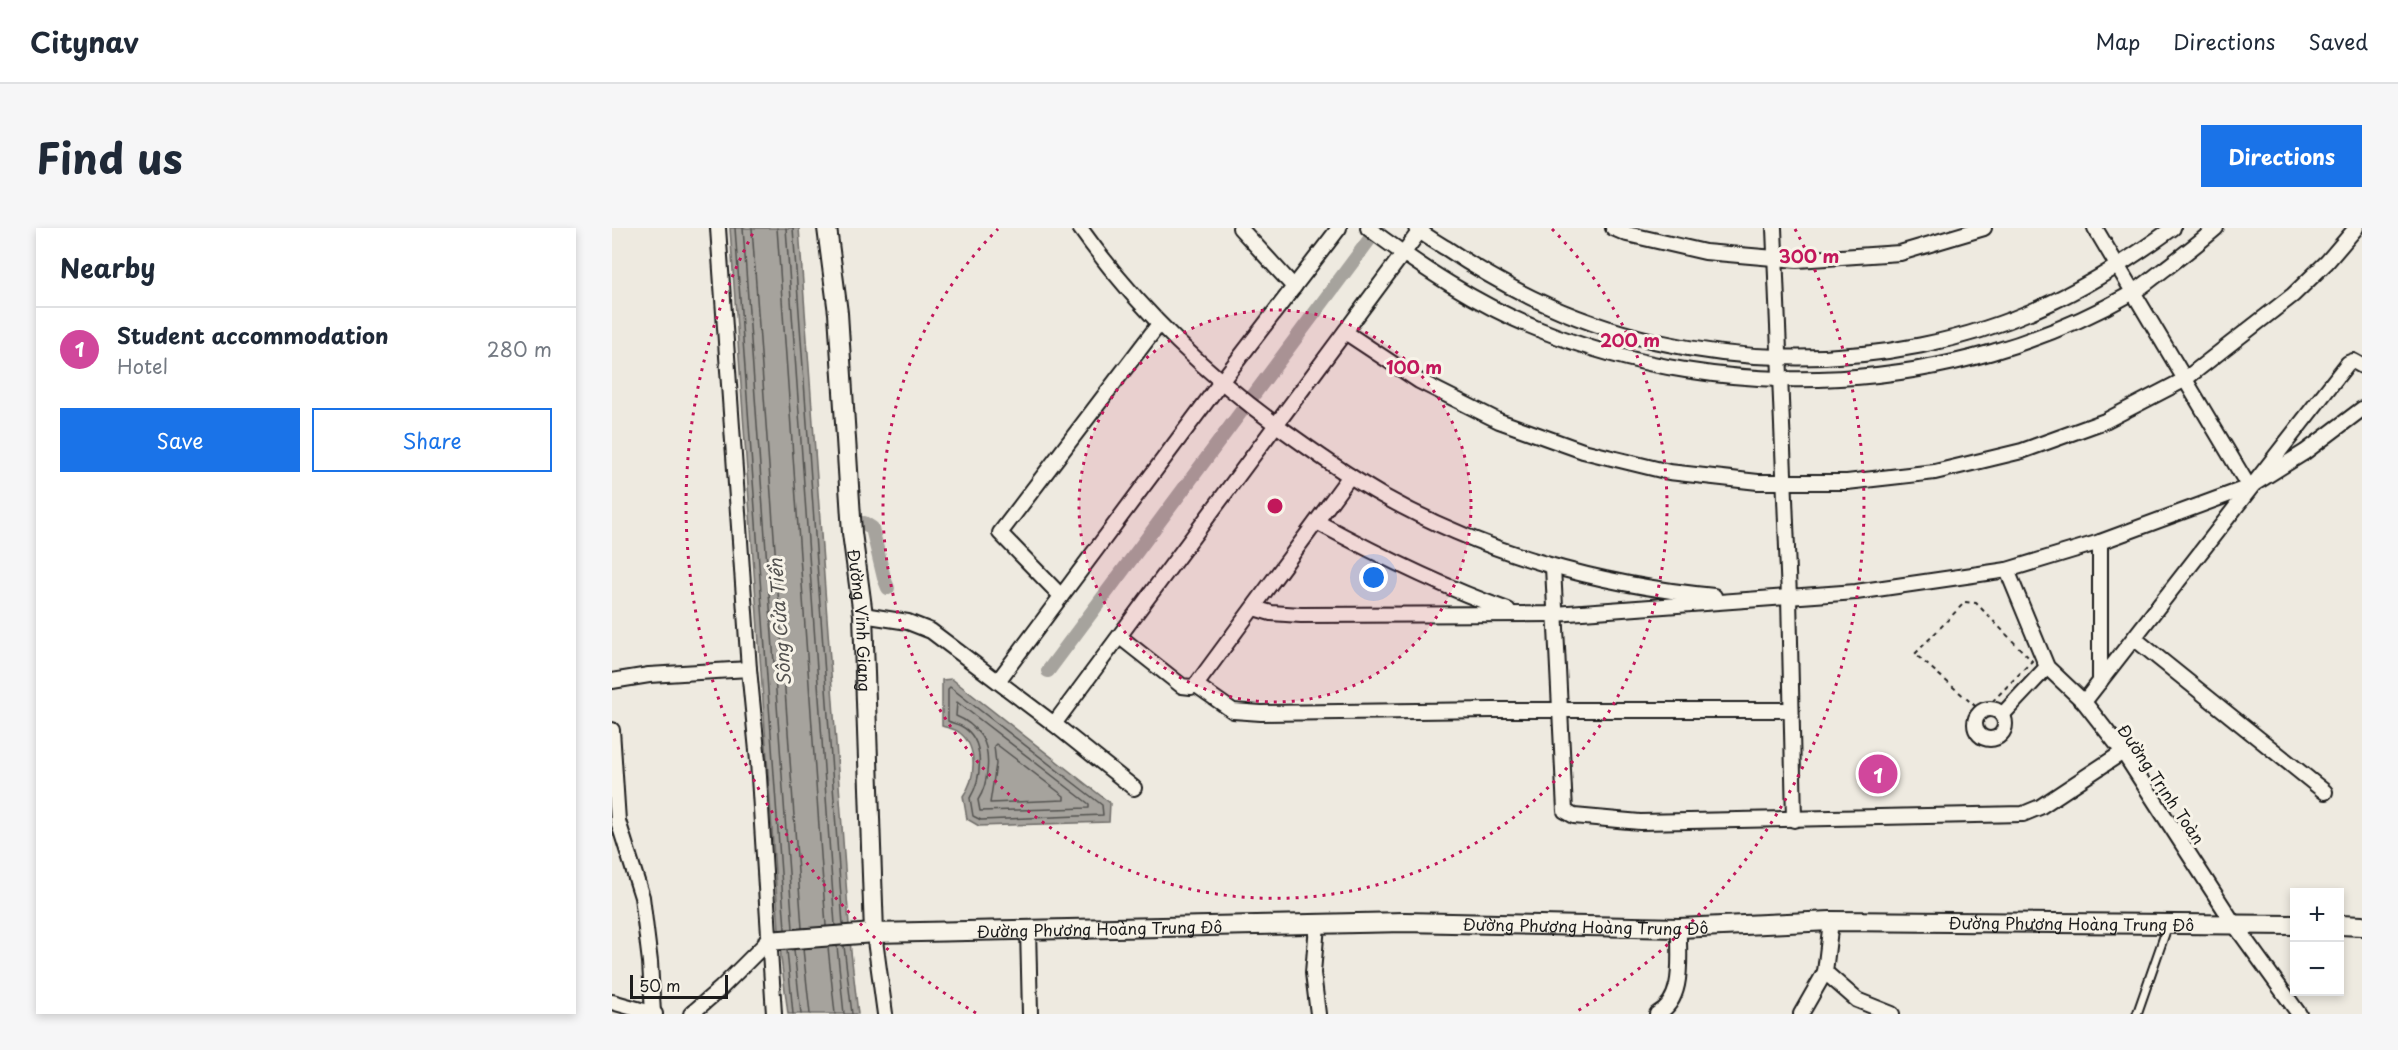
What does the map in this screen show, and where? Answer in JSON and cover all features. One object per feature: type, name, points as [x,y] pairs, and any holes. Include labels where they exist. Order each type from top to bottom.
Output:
[{"type":"street","points":[[718,228],[749,669],[775,941],[774,1014]]},
{"type":"street","name":"Đường Vĩnh Giang","points":[[827,228],[838,313],[852,533],[863,615],[867,934],[885,1014]]},
{"type":"street","points":[[1080,228],[1102,259],[1159,324],[1225,386],[1350,477],[1402,506],[1456,532],[1553,567],[1648,588],[1767,599]]},
{"type":"street","points":[[1240,228],[1294,287]]},
{"type":"street","points":[[998,681],[1061,596],[1225,386],[1294,287],[1339,228]]},
{"type":"street","points":[[1368,228],[1402,255],[1478,300],[1538,329],[1611,354],[1686,371],[1763,379],[1840,379],[1917,370],[1992,352],[2065,326],[2134,292],[2216,228]]},
{"type":"street","points":[[1613,228],[1627,234],[1705,252],[1797,260],[1900,253],[1984,228]]},
{"type":"street","points":[[1774,228],[1789,597],[1794,820]]},
{"type":"street","points":[[2095,228],[2249,487]]},
{"type":"street","points":[[1054,724],[1120,638],[1419,229],[1489,277],[1563,313],[1642,339],[1723,354],[1805,358],[1887,351],[1968,334],[2045,306],[2118,268],[2174,228]]},
{"type":"street","points":[[1345,332],[1419,381],[1499,421],[1583,451],[1670,472],[1758,482],[1847,482],[1935,472],[2022,451],[2105,421],[2184,381],[2293,294],[2327,262],[2356,228]]},
{"type":"street","points":[[1061,596],[1000,533],[1159,324]]},
{"type":"street","points":[[2084,702],[2135,639],[2249,487],[2348,363],[2353,361],[2362,366]]},
{"type":"street","points":[[1254,608],[1271,613],[1301,615],[1556,614],[1856,592],[2007,570],[2100,542],[2249,487],[2305,452],[2362,409]]},
{"type":"street","points":[[1120,638],[1182,686],[1196,685],[1350,477]]},
{"type":"street","points":[[1317,522],[1453,588],[1520,614]]},
{"type":"street","points":[[2100,542],[2100,682]]},
{"type":"street","points":[[1553,567],[1565,811],[1574,816],[1640,822],[2022,814],[2040,807],[2124,752]]},
{"type":"street","name":"Đường Trịnh Toàn","points":[[2007,570],[2047,668],[2084,702],[2124,752],[2234,924],[2299,1014]]},
{"type":"street","points":[[863,615],[920,626],[942,639],[1054,724],[1134,789]]},
{"type":"street","points":[[2135,639],[2325,792]]},
{"type":"street","points":[[2002,715],[2047,668]]},
{"type":"street","points":[[612,681],[650,675],[749,669]]},
{"type":"street","points":[[1196,685],[1233,711],[1791,710]]},
{"type":"street","points":[[1994,710],[2002,715],[2005,724],[2001,734],[1993,739],[1979,734],[1975,725],[1982,712],[1994,710]]},
{"type":"street","points":[[612,730],[618,821],[642,897],[654,1014],[612,1002]]},
{"type":"street","points":[[1801,1014],[1825,972],[1831,921]]},
{"type":"street","name":"Đường Phượng Hoàng Trung Đô","points":[[775,941],[867,934],[1405,922],[1679,928],[1831,921],[2290,925]]},
{"type":"street","points":[[1317,925],[1313,973],[1318,1014]]},
{"type":"street","points":[[2344,926],[2362,926]]},
{"type":"street","points":[[1657,1014],[1668,1006],[1675,994],[1679,928]]},
{"type":"street","points":[[1028,930],[1030,1014]]},
{"type":"street","points":[[691,1014],[775,941]]},
{"type":"street","points":[[1825,972],[1857,1000],[1892,1014]]},
{"type":"lane","points":[[2137,1014],[2168,925]]},
{"type":"path","points":[[1965,602],[1976,603],[2032,661],[1982,712],[1915,654],[1965,602]]},
{"type":"water","name":"Sông Cửa Tiền","points":[[730,228],[799,228],[851,952],[858,1014],[788,1014],[781,958]]},
{"type":"water","points":[[952,679],[1110,803],[1109,822],[979,826],[967,819],[963,796],[973,772],[970,746],[960,733],[942,726],[942,680]]},
{"type":"waterway","points":[[1048,671],[1378,228]]},
{"type":"waterway","points":[[856,523],[864,523],[872,528],[888,588]]},
{"type":"place","name":"Student accommodation","points":[[1878,774]]}]
